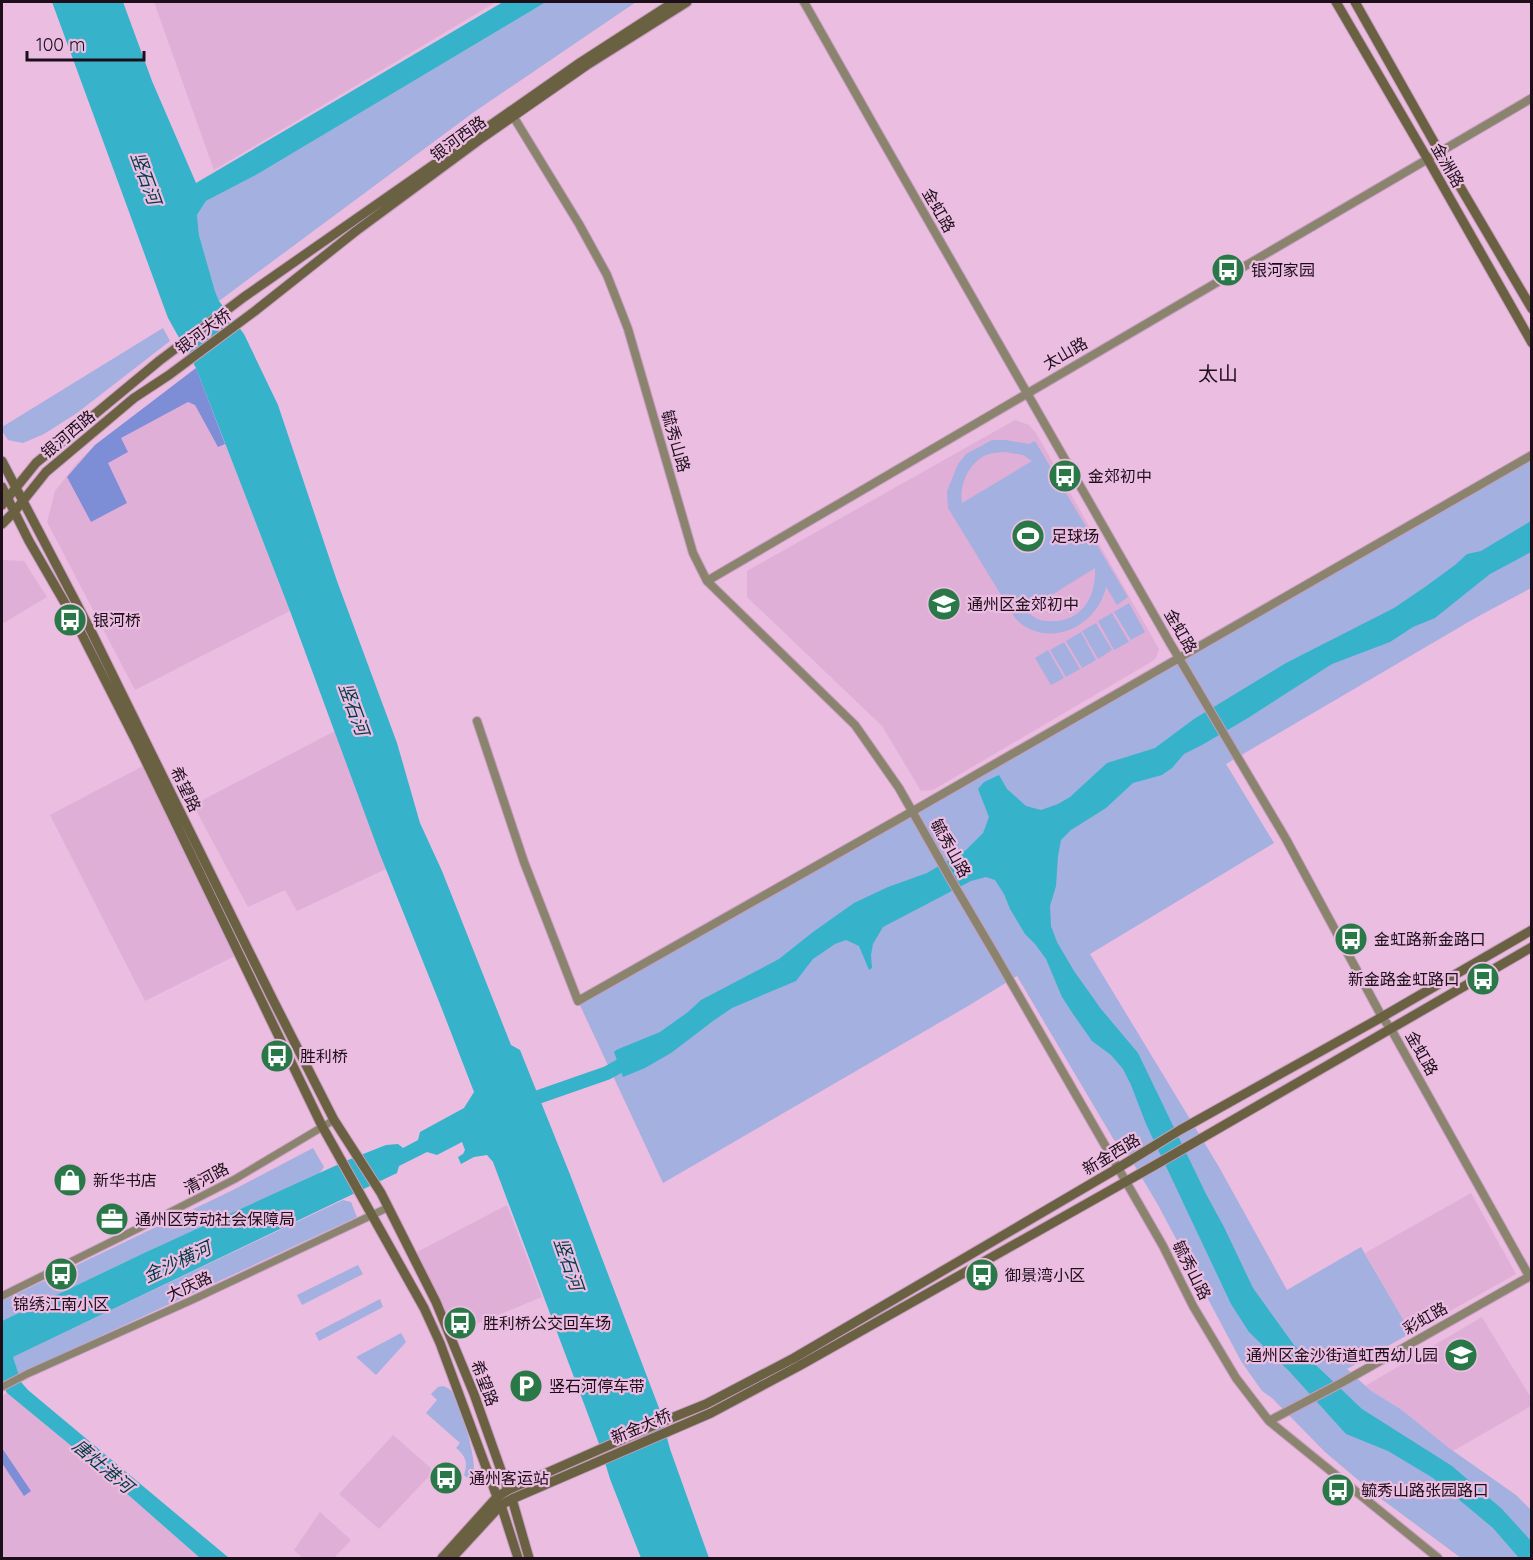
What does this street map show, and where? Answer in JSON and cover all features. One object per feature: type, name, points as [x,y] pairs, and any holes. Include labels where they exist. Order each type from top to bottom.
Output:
[{"type":"main road","name":"银河西路","points":[[255,311],[511,113],[581,62],[674,2]]},
{"type":"main road","name":"银河西路","points":[[244,297],[511,113],[687,2]]},
{"type":"main road","name":"金洲路","points":[[1336,2],[1532,343]]},
{"type":"main road","name":"金洲路","points":[[1356,2],[1439,151],[1532,309]]},
{"type":"main road","name":"银河大桥","points":[[159,361],[244,297]]},
{"type":"main road","name":"银河大桥","points":[[169,375],[255,311]]},
{"type":"main road","name":"银河西路","points":[[4,501],[36,463],[159,361]]},
{"type":"main road","name":"银河西路","points":[[2,525],[46,472],[134,398],[169,375]]},
{"type":"main road","name":"希望路","points":[[2,461],[97,643],[334,1120],[381,1193],[448,1329],[510,1495],[529,1558]]},
{"type":"main road","name":"希望路","points":[[2,487],[4,501],[14,512],[73,617],[137,743],[322,1126],[424,1308],[440,1343],[518,1558]]},
{"type":"main road","name":"新金西路","points":[[706,1404],[794,1358],[1180,1130],[1532,930]]},
{"type":"main road","name":"新金西路","points":[[711,1413],[1126,1182],[1532,947]]},
{"type":"main road","name":"新金大桥","points":[[581,1463],[706,1404]]},
{"type":"main road","name":"新金大桥","points":[[581,1463],[711,1413]]},
{"type":"main road","points":[[442,1558],[499,1501],[581,1463]]},
{"type":"main road","points":[[452,1558],[499,1501]]},
{"type":"street","name":"金虹路","points":[[804,2],[1179,658],[1286,839],[1382,1017],[1391,1029],[1530,1276]]},
{"type":"street","name":"太山路","points":[[706,581],[1532,98]]},
{"type":"street","name":"毓秀山路","points":[[511,113],[608,275],[628,329],[693,553],[706,581],[855,725],[899,788],[1163,1246],[1193,1306],[1230,1369],[1269,1421],[1438,1558]]},
{"type":"street","points":[[477,722],[524,862],[578,1001],[1532,455]]},
{"type":"street","name":"清河路","points":[[2,1296],[235,1179],[334,1120]]},
{"type":"street","name":"大庆路","points":[[2,1387],[387,1208]]},
{"type":"street","name":"彩虹路","points":[[1269,1421],[1343,1382],[1530,1276]]},
{"type":"shaded area","points":[[154,2],[496,2],[214,170]]},
{"type":"shaded area","points":[[546,2],[636,2],[474,112],[219,301],[199,235],[197,215],[206,201],[256,175]]},
{"type":"shaded area","points":[[163,328],[170,341],[77,413],[44,434],[23,443],[8,440],[2,427]]},
{"type":"shaded area","points":[[196,368],[290,611],[135,690],[47,522],[55,491],[76,464],[95,445]]},
{"type":"shaded area","points":[[196,368],[225,444],[218,447],[195,405],[188,402],[121,438],[128,452],[108,463],[127,503],[91,522],[67,477],[95,445]]},
{"type":"shaded area","name":"通州区金郊初中","points":[[1015,420],[1029,425],[1036,433],[1159,649],[1156,658],[1151,662],[933,790],[921,791],[882,726],[747,597],[747,571]]},
{"type":"shaded area","points":[[992,440],[1029,444],[1035,441],[1128,597],[1117,605],[1106,587],[1102,599],[1086,620],[1064,632],[1051,634],[1039,632],[1020,623],[948,508],[947,491],[958,464],[966,454]],"holes":[[[1005,452],[1023,455],[1032,461],[962,503],[961,496],[966,475],[975,463],[986,455]],[[1095,568],[1091,595],[1082,610],[1075,615],[1067,619],[1045,621],[1035,618],[1026,611]]]},
{"type":"shaded area","points":[[1531,455],[1531,588],[1477,617],[1226,764],[1274,843],[1090,954],[1219,1167],[1287,1290],[1361,1247],[1411,1333],[1347,1369],[1370,1390],[1402,1410],[1449,1448],[1516,1495],[1531,1510],[1531,1558],[1461,1558],[1376,1495],[1325,1452],[1272,1398],[1262,1391],[1241,1361],[1158,1205],[1123,1146],[1114,1140],[1017,976],[663,1183],[578,1001]]},
{"type":"shaded area","points":[[2,560],[24,561],[47,597],[2,624]]},
{"type":"shaded area","points":[[1129,603],[1145,632],[1131,640],[1114,612]]},
{"type":"shaded area","points":[[1112,613],[1129,642],[1114,650],[1098,621]]},
{"type":"shaded area","points":[[1096,623],[1112,650],[1098,659],[1082,631]]},
{"type":"shaded area","points":[[1081,632],[1096,660],[1082,668],[1066,641]]},
{"type":"shaded area","points":[[1064,642],[1080,669],[1066,677],[1050,650]]},
{"type":"shaded area","points":[[1048,650],[1064,678],[1051,685],[1035,658]]},
{"type":"shaded area","points":[[335,731],[386,869],[297,911],[285,890],[248,907],[193,805]]},
{"type":"shaded area","points":[[143,766],[235,956],[145,1001],[50,815]]},
{"type":"shaded area","points":[[313,1148],[324,1167],[319,1174],[146,1252],[2,1321],[2,1301],[231,1191]]},
{"type":"shaded area","points":[[1471,1193],[1516,1274],[1411,1333],[1365,1253]]},
{"type":"shaded area","points":[[343,1200],[351,1202],[357,1217],[2,1382],[2,1362]]},
{"type":"shaded area","points":[[507,1205],[542,1297],[454,1333],[417,1252]]},
{"type":"shaded area","points":[[358,1265],[363,1274],[302,1305],[297,1295]]},
{"type":"shaded area","points":[[380,1299],[383,1307],[319,1341],[315,1333]]},
{"type":"shaded area","name":"通州区金沙街道虹西幼儿园","points":[[1482,1317],[1531,1398],[1531,1406],[1453,1451],[1402,1410],[1365,1386]]},
{"type":"shaded area","points":[[401,1333],[406,1342],[376,1375],[356,1357]]},
{"type":"shaded area","points":[[443,1386],[450,1389],[458,1404],[473,1457],[473,1483],[464,1475],[465,1460],[456,1448],[460,1443],[426,1413],[437,1400],[431,1394],[438,1387]]},
{"type":"shaded area","points":[[7,1393],[92,1463],[200,1558],[2,1558],[2,1396]]},
{"type":"shaded area","points":[[393,1435],[434,1471],[379,1529],[339,1494]]},
{"type":"shaded area","points":[[2,1448],[31,1491],[24,1496],[2,1463]]},
{"type":"shaded area","points":[[320,1512],[351,1540],[334,1558],[303,1558],[294,1550]]},
{"type":"water","points":[[52,2],[123,2],[152,81],[196,183],[503,2],[546,2],[256,175],[206,201],[197,215],[199,235],[219,301],[244,334],[278,405],[337,581],[397,743],[420,823],[442,871],[511,1045],[520,1050],[571,1177],[659,1408],[670,1449],[709,1558],[641,1558],[493,1162],[487,1155],[474,1157],[461,1164],[458,1157],[465,1150],[462,1142],[437,1155],[427,1152],[399,1166],[397,1173],[13,1357],[21,1382],[28,1390],[229,1558],[200,1558],[92,1463],[7,1393],[2,1384],[2,1321],[146,1252],[348,1160],[386,1145],[398,1144],[403,1148],[418,1140],[420,1132],[464,1108],[474,1092],[379,852],[290,611],[196,368],[168,318]]},
{"type":"water","points":[[1531,521],[1531,552],[1490,574],[1435,618],[1413,627],[1390,642],[1332,664],[1248,718],[1184,754],[1172,768],[1162,775],[1133,783],[1106,808],[1071,830],[1061,840],[1056,886],[1050,906],[1051,926],[1057,942],[1101,1009],[1138,1053],[1253,1288],[1294,1345],[1362,1409],[1452,1466],[1502,1509],[1531,1541],[1531,1558],[1519,1558],[1493,1528],[1433,1478],[1388,1451],[1346,1434],[1289,1371],[1249,1332],[1231,1304],[1146,1124],[1123,1069],[1111,1055],[1092,1041],[1073,1014],[1062,997],[1046,959],[1025,934],[995,880],[986,877],[971,881],[883,927],[873,944],[872,968],[869,970],[859,946],[846,940],[835,944],[813,959],[796,981],[732,1008],[671,1053],[623,1077],[614,1052],[616,1050],[660,1032],[701,1000],[779,959],[854,903],[888,887],[927,873],[966,850],[983,833],[989,817],[978,789],[984,782],[999,775],[1007,789],[1026,806],[1041,810],[1058,804],[1070,797],[1107,763],[1155,748],[1194,719],[1286,663],[1394,608],[1467,554],[1481,551]]},
{"type":"waterway","points":[[521,1103],[607,1073],[634,1058]]},
{"type":"place","name":"银河家园","points":[[1228,270]]},
{"type":"place","name":"金郊初中","points":[[1065,476]]},
{"type":"place","name":"足球场","points":[[1028,536]]},
{"type":"place","name":"通州区金郊初中","points":[[944,604]]},
{"type":"place","name":"银河桥","points":[[70,620]]},
{"type":"place","name":"金虹路新金路口","points":[[1351,939]]},
{"type":"place","name":"新金路金虹路口","points":[[1483,979]]},
{"type":"place","name":"胜利桥","points":[[277,1056]]},
{"type":"place","name":"新华书店","points":[[70,1180]]},
{"type":"place","name":"通州区劳动社会保障局","points":[[112,1219]]},
{"type":"place","name":"锦绣江南小区","points":[[61,1274]]},
{"type":"place","name":"御景湾小区","points":[[982,1275]]},
{"type":"place","name":"胜利桥公交回车场","points":[[460,1323]]},
{"type":"place","name":"通州区金沙街道虹西幼儿园","points":[[1461,1355]]},
{"type":"place","name":"竖石河停车带","points":[[526,1386]]},
{"type":"place","name":"通州客运站","points":[[446,1478]]},
{"type":"place","name":"毓秀山路张园路口","points":[[1338,1490]]},
{"type":"district","name":"太山","points":[[1218,373]]},
{"type":"water label","name":"竖石河","points":[[146,178]]},
{"type":"water label","name":"竖石河","points":[[354,709]]},
{"type":"water label","name":"金沙横河","points":[[177,1262]]},
{"type":"water label","name":"竖石河","points":[[569,1264]]},
{"type":"water label","name":"唐灶港河","points":[[103,1466]]}]
